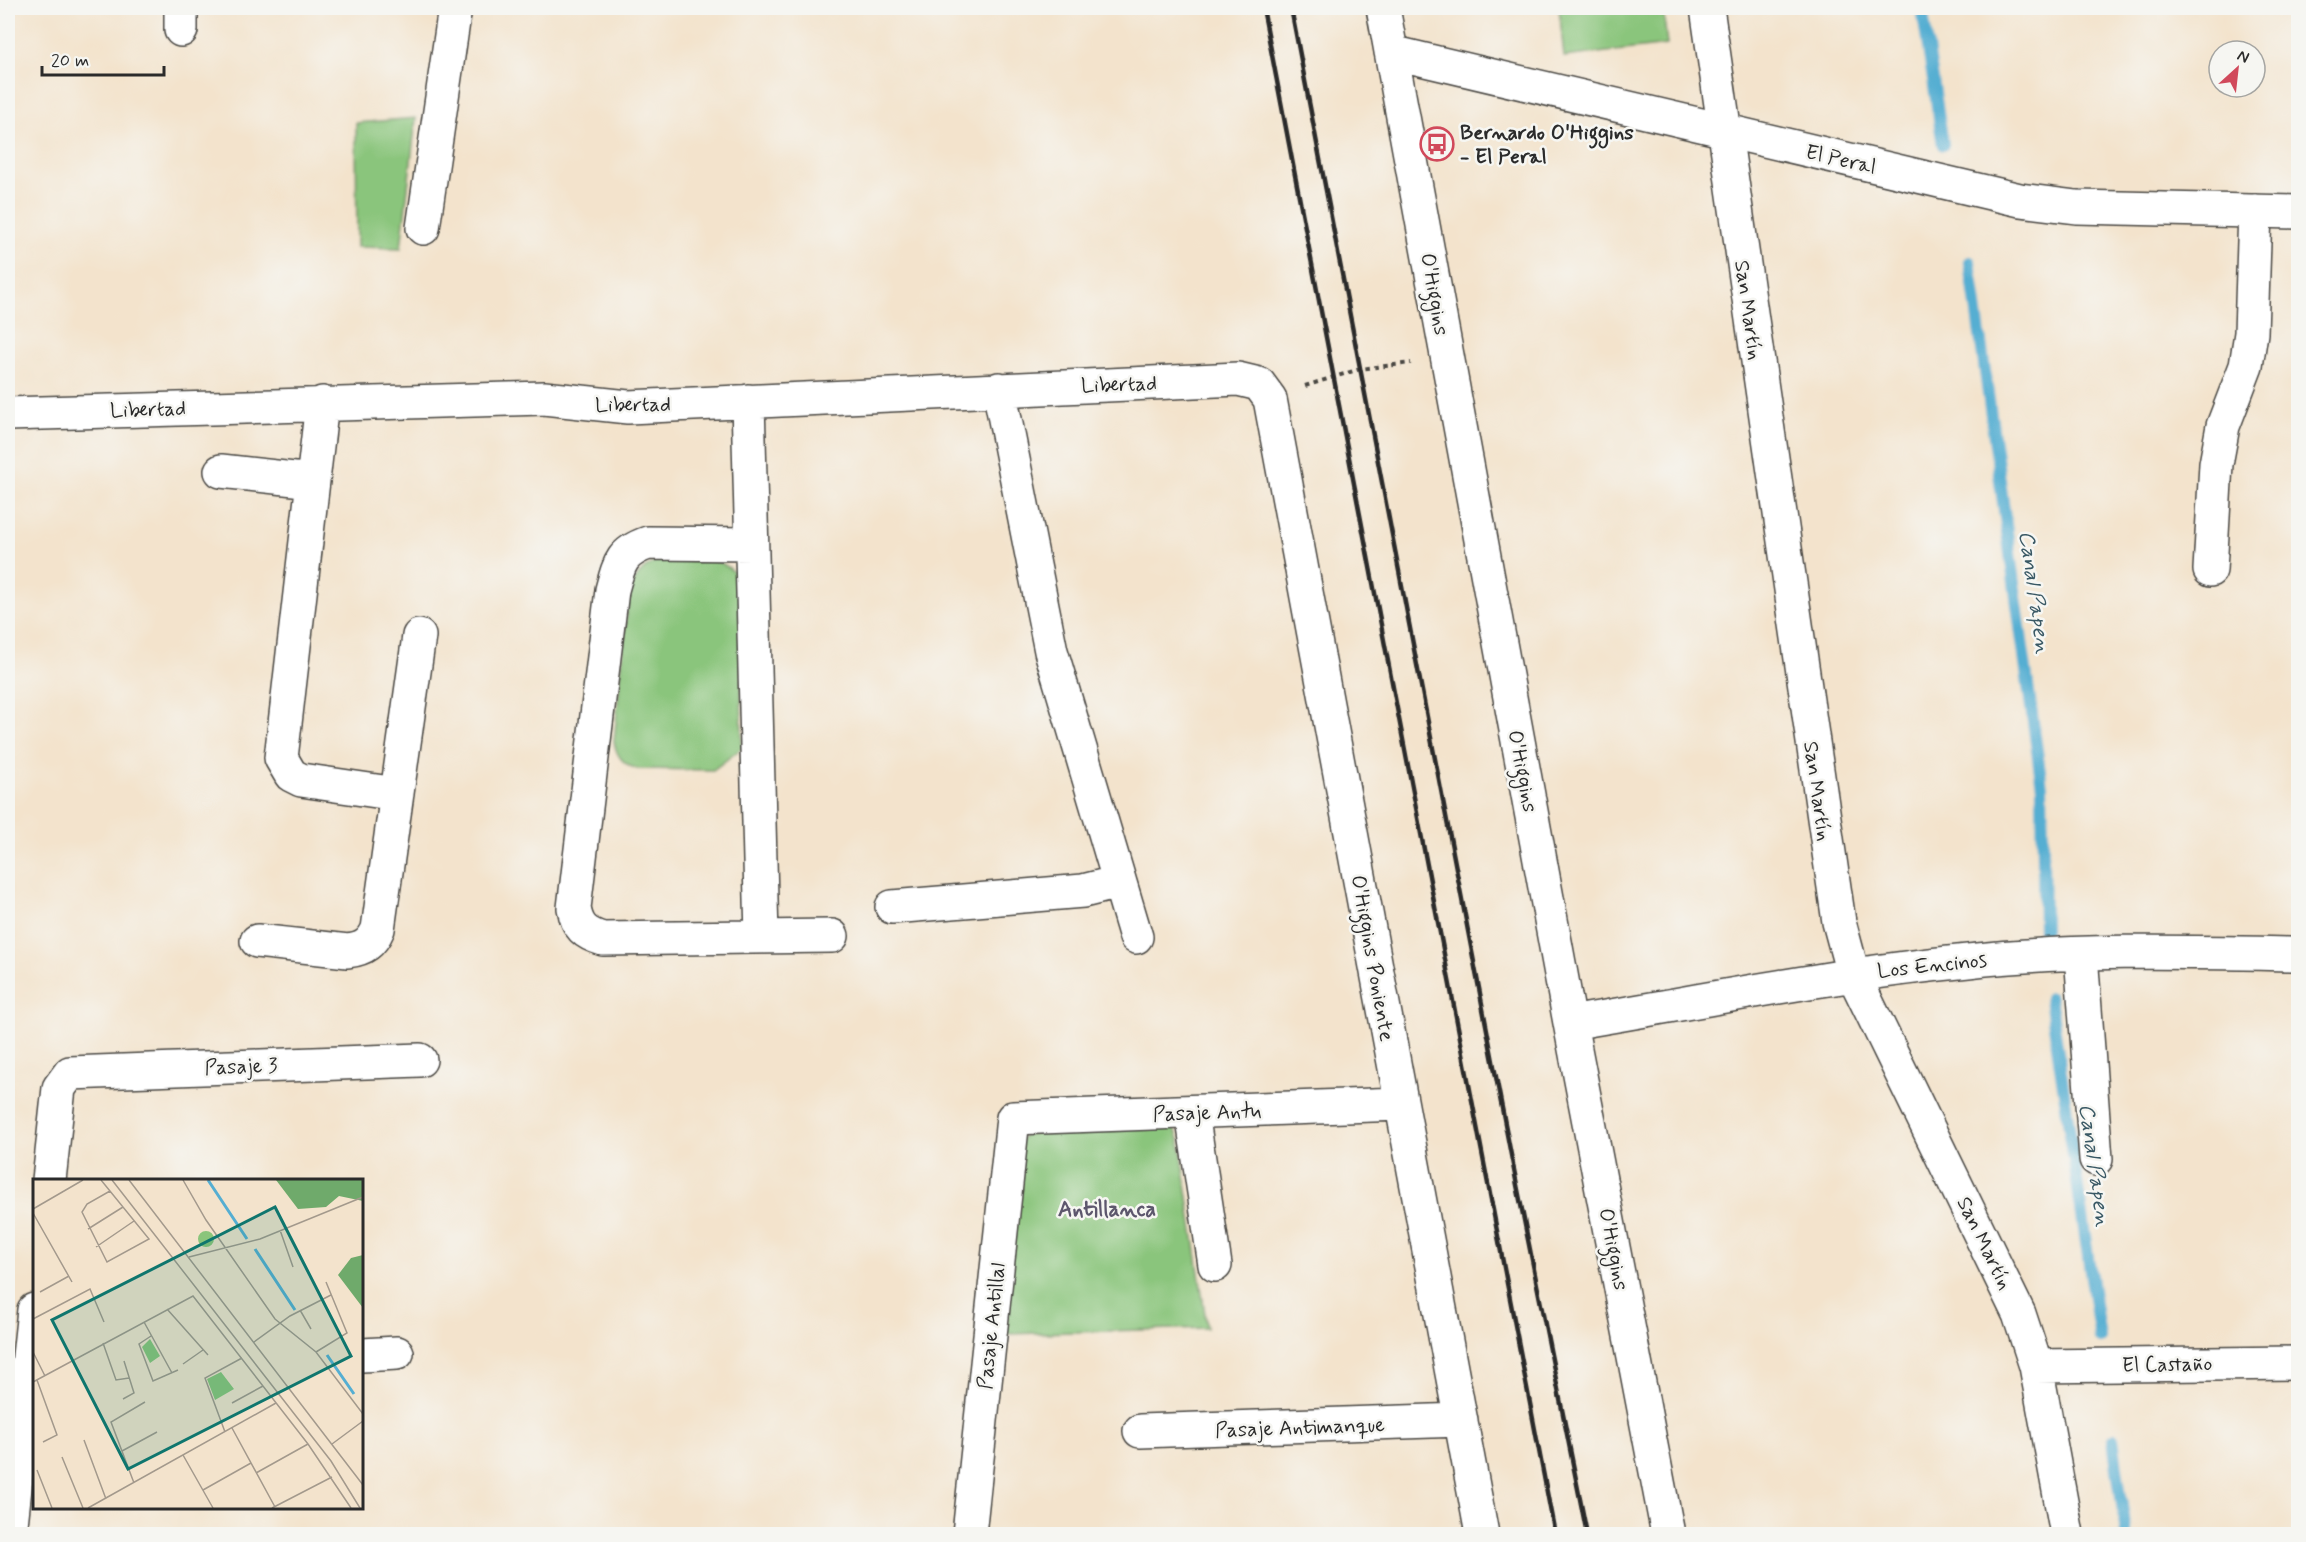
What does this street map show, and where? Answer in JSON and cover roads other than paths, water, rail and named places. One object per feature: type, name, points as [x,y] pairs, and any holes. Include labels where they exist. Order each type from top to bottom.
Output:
[{"type":"street","points":[[423,228],[454,8]]},
{"type":"street","name":"O'Higgins","points":[[1383,8],[1570,1023],[1668,1534]]},
{"type":"street","name":"San Martín","points":[[1707,8],[1722,130],[1839,922],[1853,974],[2019,1314],[2036,1366],[2067,1534]]},
{"type":"street","name":"El Peral","points":[[1391,52],[2030,202],[2076,207],[2298,212]]},
{"type":"street","points":[[2210,570],[2216,464],[2223,426],[2246,366],[2251,333],[2255,211]]},
{"type":"street","name":"Libertad","points":[[8,414],[544,398],[628,407],[1238,379],[1264,392]]},
{"type":"street","points":[[999,389],[1051,651],[1136,936]]},
{"type":"street","name":"O'Higgins Poniente","points":[[1264,392],[1482,1534]]},
{"type":"street","points":[[748,401],[762,937]]},
{"type":"street","points":[[322,403],[281,758],[291,775],[301,780],[397,794]]},
{"type":"street","points":[[221,471],[313,481]]},
{"type":"street","points":[[751,544],[648,543],[632,549],[623,558],[612,590],[574,908],[581,929],[591,936],[603,939],[832,936]]},
{"type":"street","points":[[257,941],[348,951],[358,950],[374,938],[378,929],[419,636]]},
{"type":"street","points":[[892,907],[1083,891],[1119,882]]},
{"type":"street","points":[[2081,954],[2096,1159]]},
{"type":"street","name":"Los Encinos","points":[[1570,1023],[1853,974],[1971,960],[2081,954],[2298,954]]},
{"type":"street","name":"Pasaje 3","points":[[49,1179],[59,1088],[65,1077],[76,1072],[420,1060]]},
{"type":"street","name":"Pasaje Antu","points":[[1013,1118],[1400,1104]]},
{"type":"street","points":[[1192,1113],[1215,1265]]},
{"type":"street","name":"Pasaje Antillal","points":[[969,1534],[1013,1118]]},
{"type":"street","points":[[10,1534],[31,1367],[33,1329]]},
{"type":"street","points":[[363,1354],[397,1353]]},
{"type":"street","name":"El Castaño","points":[[2036,1366],[2298,1363]]},
{"type":"street","name":"Pasaje Antimanque","points":[[1140,1431],[1461,1420]]},
{"type":"waterway","name":"Canal Papen","points":[[1922,8],[1943,145]]},
{"type":"waterway","name":"Canal Papen","points":[[1970,262],[2042,787],[2044,930]]},
{"type":"waterway","name":"Canal Papen","points":[[2050,998],[2100,1338]]},
{"type":"waterway","name":"Canal Papen","points":[[2113,1439],[2126,1534]]},
{"type":"railway","points":[[1263,8],[1555,1534]]},
{"type":"railway","points":[[1291,8],[1511,1155],[1587,1534]]},
{"type":"place","name":"Bernardo O'Higgins - El Peral","points":[[1437,144]]},
{"type":"district","name":"Antillanca","points":[[1107,1208]]}]
